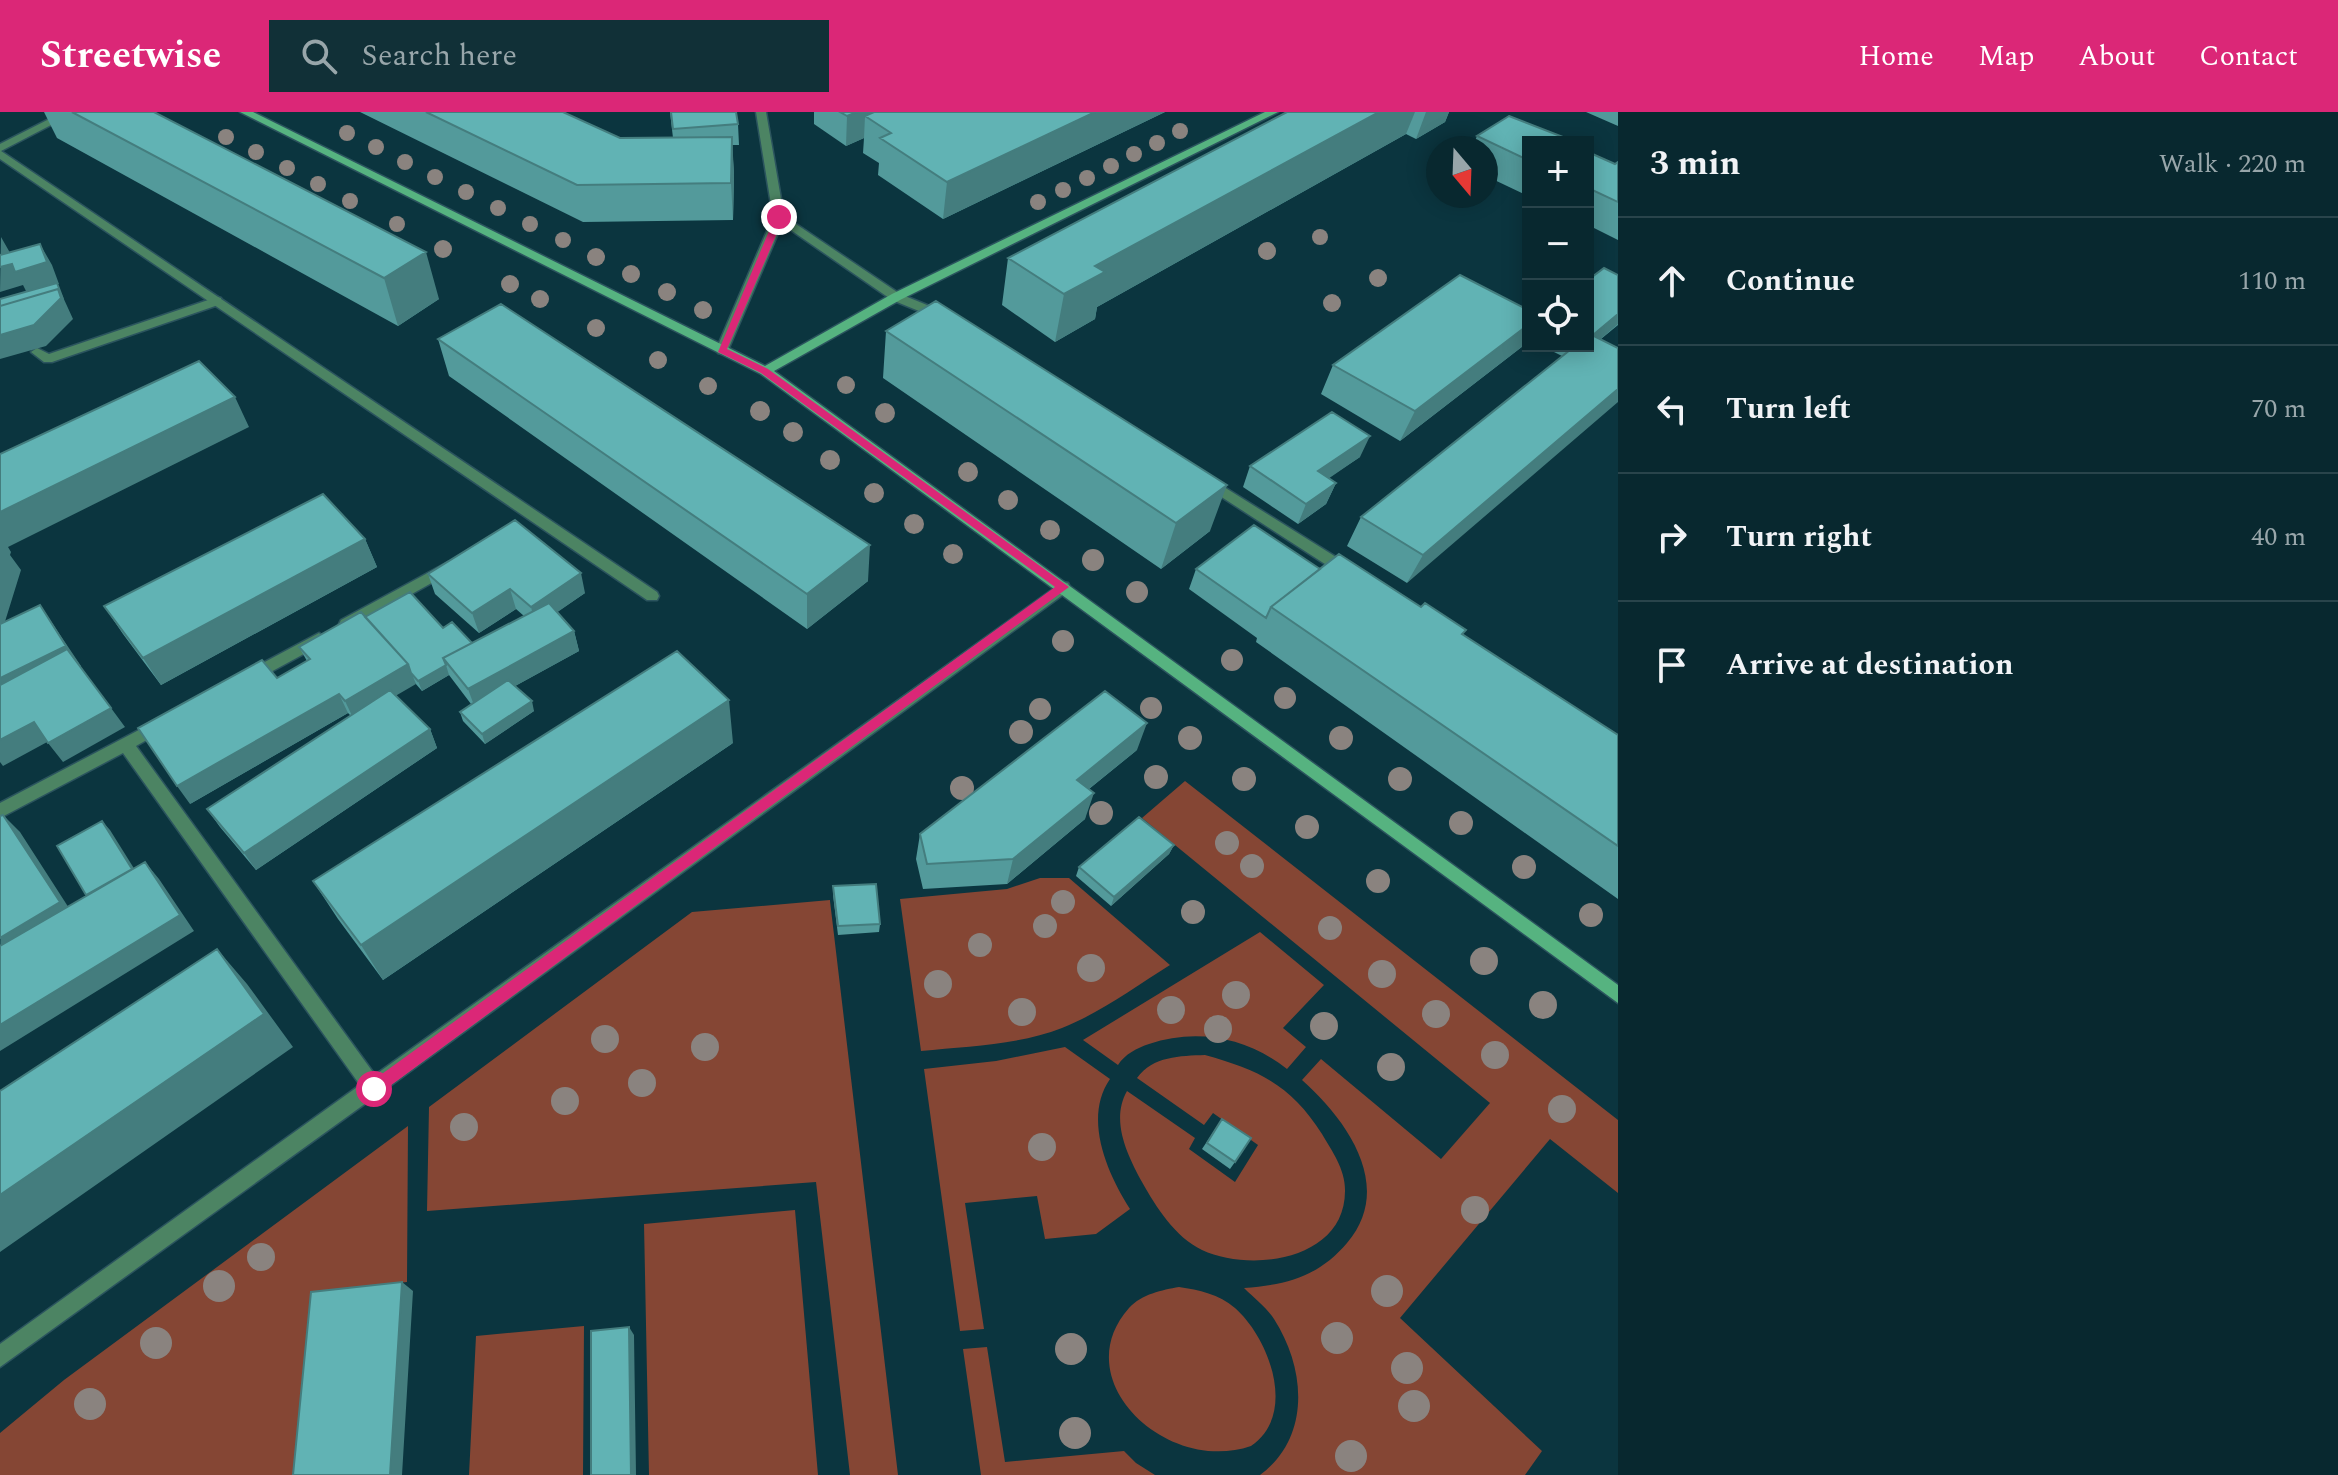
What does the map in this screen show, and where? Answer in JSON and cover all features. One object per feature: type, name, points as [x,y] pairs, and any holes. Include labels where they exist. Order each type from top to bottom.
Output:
[{"type":"main road","points":[[245,112],[765,371],[1618,995]]},
{"type":"main road","points":[[765,371],[896,297],[1273,112]]},
{"type":"street","points":[[71,112],[0,151],[530,522],[652,596]]},
{"type":"street","points":[[722,350],[779,217],[761,112]]},
{"type":"street","points":[[779,217],[896,297],[960,323]]},
{"type":"street","points":[[37,352],[48,359],[217,301]]},
{"type":"street","points":[[1200,477],[1360,579]]},
{"type":"street","points":[[236,684],[469,556]]},
{"type":"street","points":[[0,1357],[1063,587]]},
{"type":"street","points":[[0,811],[181,714]]},
{"type":"street","points":[[126,744],[374,1089]]},
{"type":"shaded area","points":[[1185,781],[1618,1120],[1618,1193],[1550,1139],[1400,1318],[1542,1451],[1525,1475],[1260,1475],[1277,1459],[1288,1442],[1298,1402],[1297,1380],[1285,1338],[1274,1319],[1244,1288],[1288,1281],[1325,1264],[1347,1243],[1361,1222],[1367,1200],[1366,1177],[1349,1134],[1335,1114],[1302,1080],[1321,1059],[1441,1159],[1490,1103],[1142,818]]},
{"type":"shaded area","points":[[1040,878],[1069,878],[1170,965],[1104,1007],[1045,1034],[921,1051],[900,899],[1007,889]]},
{"type":"shaded area","points":[[830,900],[898,1475],[850,1475],[816,1182],[427,1211],[429,1107],[692,912]]},
{"type":"shaded area","points":[[1260,932],[1324,985],[1283,1028],[1306,1047],[1287,1069],[1255,1049],[1221,1038],[1167,1039],[1136,1050],[1118,1065],[1083,1040]]},
{"type":"shaded area","points":[[1065,1047],[1110,1079],[1102,1094],[1098,1128],[1106,1162],[1130,1209],[1096,1234],[1045,1239],[1037,1196],[965,1203],[984,1329],[960,1331],[924,1069],[996,1061]]},
{"type":"shaded area","points":[[1205,1055],[1258,1074],[1286,1091],[1310,1117],[1334,1154],[1345,1190],[1341,1214],[1330,1232],[1313,1246],[1293,1255],[1269,1260],[1223,1257],[1202,1250],[1175,1229],[1142,1182],[1127,1150],[1121,1126],[1122,1102],[1127,1091],[1195,1138],[1189,1149],[1235,1182],[1258,1145],[1213,1113],[1204,1125],[1137,1078],[1159,1061]]},
{"type":"shaded area","points":[[408,1126],[407,1282],[320,1292],[302,1475],[0,1475],[0,1433],[64,1380]]},
{"type":"shaded area","points":[[795,1210],[818,1475],[649,1475],[644,1224]]},
{"type":"shaded area","points":[[1179,1287],[1201,1291],[1229,1303],[1247,1321],[1267,1356],[1276,1396],[1273,1415],[1265,1432],[1251,1446],[1219,1451],[1188,1447],[1159,1434],[1134,1415],[1117,1391],[1109,1364],[1112,1336],[1134,1303],[1152,1293]]},
{"type":"shaded area","points":[[584,1326],[583,1475],[469,1475],[476,1336]]},
{"type":"shaded area","points":[[987,1347],[1005,1462],[1124,1451],[1155,1475],[981,1475],[963,1349]]},
{"type":"building","points":[[72,112],[154,112],[426,252],[384,278]]},
{"type":"building","points":[[426,112],[563,112],[620,138],[732,137],[731,183],[577,185]]},
{"type":"building","points":[[671,112],[736,112],[738,124],[673,129]]},
{"type":"building","points":[[874,112],[1095,112],[947,182],[880,138],[891,133],[865,116]]},
{"type":"building","points":[[1287,112],[1379,112],[1095,266],[1105,272],[1064,294],[1008,258]]},
{"type":"building","points":[[1509,116],[1560,136],[1522,136],[1522,157],[1498,146],[1498,136],[1477,136]]},
{"type":"building","points":[[1594,155],[1615,164],[1618,162],[1618,202],[1594,191]]},
{"type":"building","points":[[40,244],[47,262],[15,272],[12,264],[0,267],[0,255]]},
{"type":"building","points":[[1604,268],[1618,275],[1618,314],[1594,334],[1594,280],[1594,276]]},
{"type":"building","points":[[1460,275],[1522,307],[1522,330],[1415,411],[1333,365]]},
{"type":"building","points":[[57,283],[63,299],[58,289],[0,306],[0,299]]},
{"type":"building","points":[[58,289],[61,298],[34,325],[0,335],[0,306]]},
{"type":"building","points":[[936,301],[1227,485],[1176,523],[886,331]]},
{"type":"building","points":[[501,304],[870,545],[807,594],[438,339]]},
{"type":"building","points":[[1594,336],[1618,348],[1618,389],[1423,555],[1361,517],[1567,352],[1594,352]]},
{"type":"building","points":[[199,361],[235,397],[0,512],[0,454]]},
{"type":"building","points":[[1332,412],[1370,436],[1318,471],[1336,483],[1306,504],[1250,466]]},
{"type":"building","points":[[323,494],[365,539],[143,658],[104,606]]},
{"type":"building","points":[[515,520],[581,573],[531,607],[510,589],[472,613],[428,574]]},
{"type":"building","points":[[1254,525],[1320,569],[1271,607],[1266,618],[1196,569]]},
{"type":"building","points":[[1339,554],[1421,607],[1425,603],[1466,630],[1462,634],[1618,735],[1618,846],[1271,607]]},
{"type":"building","points":[[410,592],[443,628],[452,622],[472,643],[443,658],[446,665],[418,681],[408,664],[365,617]]},
{"type":"building","points":[[549,603],[574,631],[468,689],[443,658]]},
{"type":"building","points":[[40,605],[66,646],[0,678],[0,624]]},
{"type":"building","points":[[361,612],[408,664],[345,701],[339,694],[177,786],[138,728],[262,660],[277,678],[310,659],[299,647]]},
{"type":"building","points":[[67,649],[111,708],[48,743],[34,722],[0,740],[0,685]]},
{"type":"building","points":[[677,651],[729,700],[361,945],[313,881]]},
{"type":"building","points":[[508,680],[532,701],[482,734],[460,712]]},
{"type":"building","points":[[390,690],[430,729],[244,853],[207,809]]},
{"type":"building","points":[[1105,691],[1147,723],[1077,780],[1094,793],[1013,859],[927,864],[920,834]]},
{"type":"building","points":[[3,815],[60,902],[0,938],[0,816]]},
{"type":"building","points":[[1139,817],[1174,845],[1114,897],[1079,867]]},
{"type":"building","points":[[102,821],[132,869],[86,895],[57,846]]},
{"type":"building","points":[[145,862],[180,915],[0,1025],[0,946]]},
{"type":"building","points":[[876,884],[880,924],[838,926],[833,886]]},
{"type":"building","points":[[217,949],[264,1014],[0,1195],[0,1091]]},
{"type":"building","points":[[1222,1119],[1251,1138],[1235,1162],[1207,1143]]},
{"type":"building","points":[[402,1282],[390,1475],[293,1475],[311,1292]]},
{"type":"building","points":[[629,1327],[631,1475],[591,1475],[591,1331]]},
{"type":"route","points":[[374,1089],[1063,587],[765,371],[722,350],[779,217]]}]
